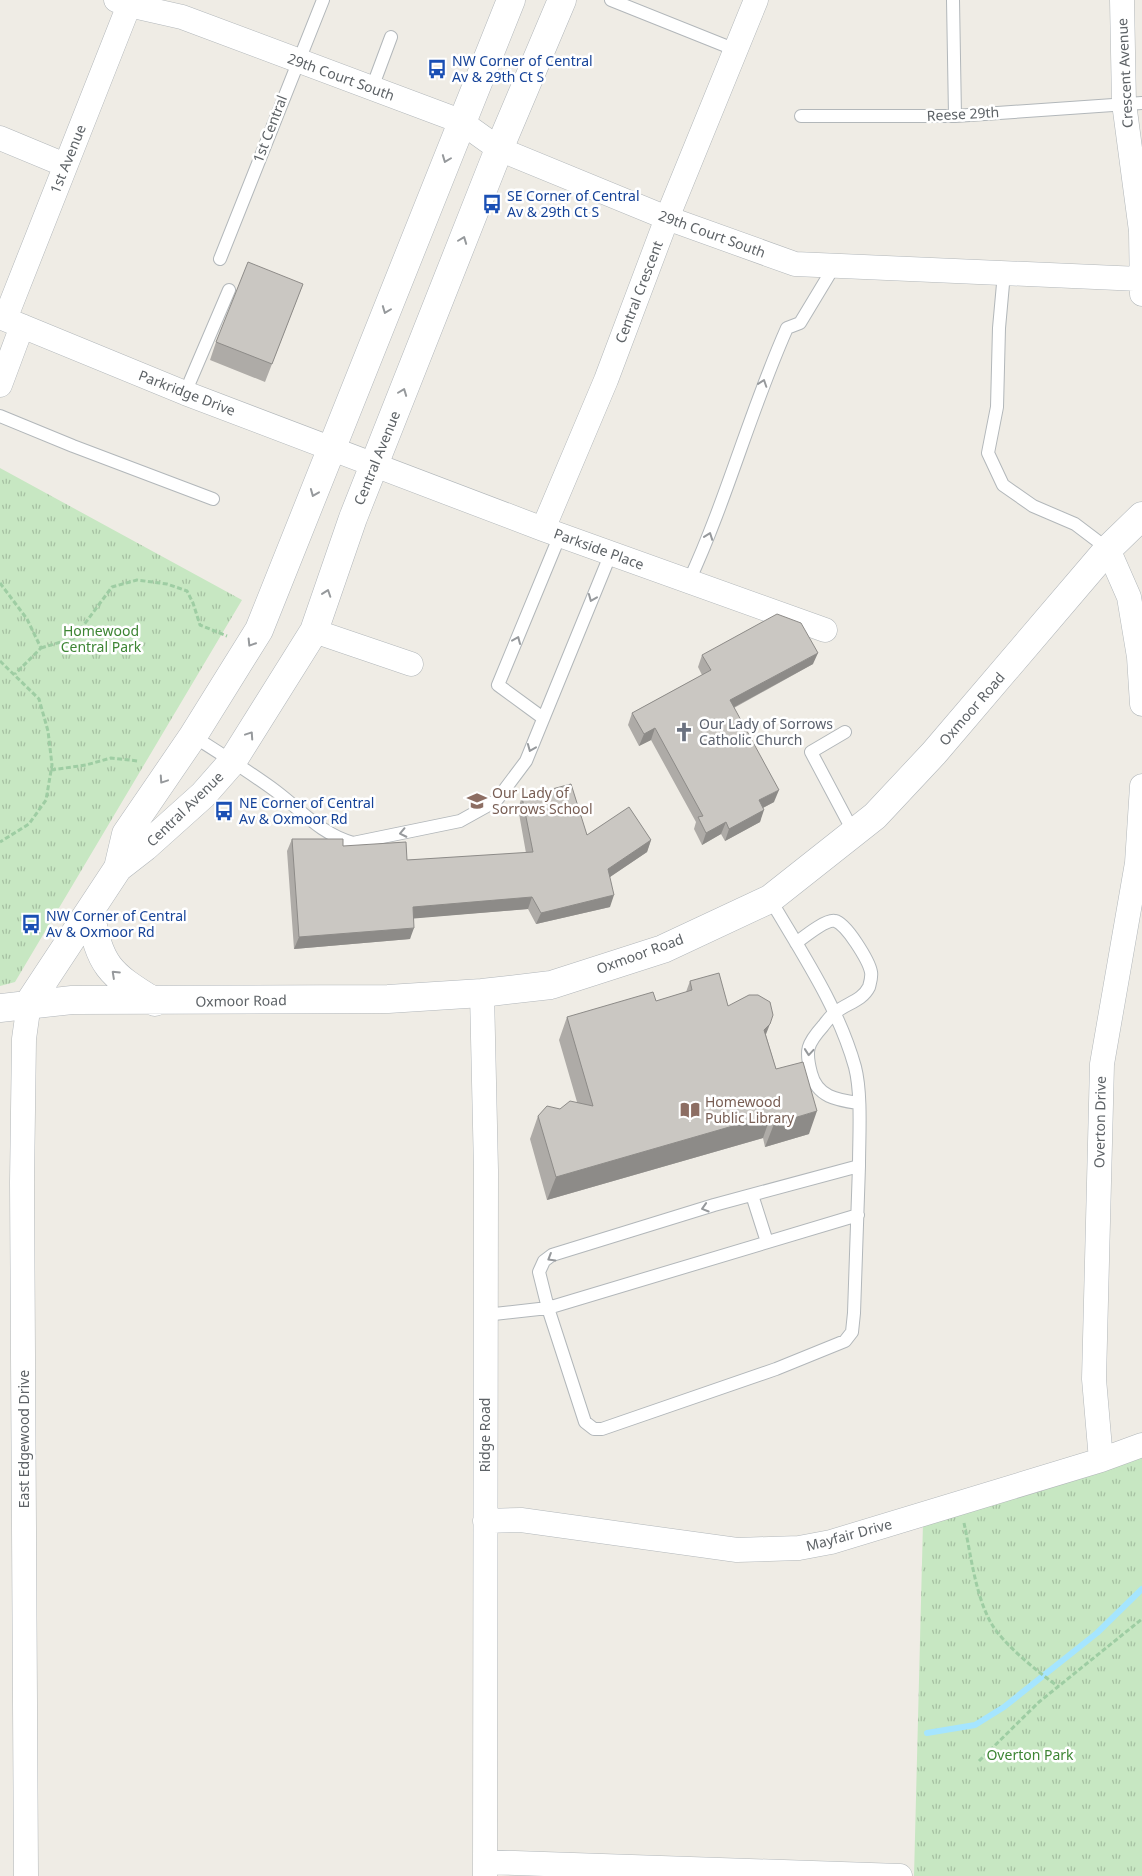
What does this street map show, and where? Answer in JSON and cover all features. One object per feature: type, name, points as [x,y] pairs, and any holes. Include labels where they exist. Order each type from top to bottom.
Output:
[{"type":"main road","name":"Central Avenue","points":[[118,868],[126,834],[193,736],[259,630],[460,121],[510,0]]},
{"type":"main road","name":"Central Avenue","points":[[30,1004],[118,868],[145,847],[203,795],[232,762],[314,631],[353,518],[498,149],[562,0]]},
{"type":"main road","name":"Oxmoor Road","points":[[0,1008],[72,1000],[155,1002],[388,999],[482,993],[551,985],[663,949],[770,899],[875,816],[934,753],[1108,549],[1142,516]]},
{"type":"main road","points":[[90,911],[96,944],[106,966],[116,976],[155,1002]]},
{"type":"street","name":"Central Crescent","points":[[552,532],[606,380],[667,218],[756,0]]},
{"type":"street","name":"Crescent Avenue","points":[[1122,0],[1133,103],[1141,231],[1141,287]]},
{"type":"street","name":"29th Court South","points":[[125,2],[182,17],[460,121],[498,149],[667,218],[795,264],[1004,273],[1141,287]]},
{"type":"street","name":"1st Avenue","points":[[0,385],[9,321],[125,2]]},
{"type":"street","points":[[0,138],[65,165]]},
{"type":"street","name":"Parkridge Drive","points":[[9,321],[186,393],[375,464]]},
{"type":"street","name":"Parkside Place","points":[[375,464],[552,532],[825,630]]},
{"type":"street","points":[[1108,549],[1129,597],[1139,657],[1142,704]]},
{"type":"street","points":[[314,631],[410,664]]},
{"type":"street","name":"Overton Drive","points":[[1101,1460],[1094,1380],[1102,1064],[1137,863],[1142,786]]},
{"type":"street","name":"Ridge Road","points":[[482,993],[486,1170],[485,1869]]},
{"type":"street","name":"East Edgewood Drive","points":[[26,1876],[22,1182],[24,1039],[30,1004]]},
{"type":"street","name":"Mayfair Drive","points":[[485,1521],[521,1520],[710,1547],[769,1550],[831,1542],[1101,1460],[1142,1445]]},
{"type":"street","points":[[485,1869],[900,1876]]},
{"type":"lane","name":"1st Central","points":[[220,259],[297,60],[323,0]]},
{"type":"lane","points":[[612,0],[736,50]]},
{"type":"lane","points":[[953,0],[955,116]]},
{"type":"lane","points":[[372,88],[391,37]]},
{"type":"lane","name":"Reese 29th","points":[[801,116],[955,116],[1133,103]]},
{"type":"lane","points":[[689,581],[705,546],[766,373],[787,328],[800,323],[835,266]]},
{"type":"lane","points":[[1004,273],[999,328],[998,407],[988,453],[1003,485],[1033,506],[1075,524],[1108,549]]},
{"type":"lane","points":[[186,393],[229,290]]},
{"type":"lane","points":[[0,416],[213,499]]},
{"type":"lane","points":[[543,718],[498,685],[552,532]]},
{"type":"lane","points":[[193,736],[278,793],[310,821],[337,838],[353,843],[460,821],[496,800],[526,760],[611,553]]},
{"type":"lane","points":[[845,732],[811,752],[854,833]]},
{"type":"lane","points":[[770,899],[835,1012],[855,1068],[858,1103],[859,1166],[852,1332],[845,1341],[776,1369],[602,1429],[594,1429],[585,1422],[548,1308],[539,1272],[544,1261],[552,1255],[752,1195],[859,1166]]},
{"type":"lane","points":[[796,943],[833,920],[841,923],[847,930],[869,967],[872,975],[869,986],[862,996],[835,1012],[810,1041],[807,1057],[812,1080],[823,1094],[834,1099],[858,1103]]},
{"type":"lane","points":[[752,1195],[767,1242]]},
{"type":"lane","points":[[485,1315],[548,1308],[858,1215]]},
{"type":"path","points":[[15,674],[41,648],[74,638],[112,587],[137,580],[167,584],[187,591],[194,603],[200,625],[232,640]]},
{"type":"path","points":[[0,583],[27,619],[41,648]]},
{"type":"path","points":[[0,661],[39,699],[48,731],[51,770],[46,800],[29,824],[0,842]]},
{"type":"path","points":[[51,770],[86,765],[111,758],[138,761]]},
{"type":"path","points":[[960,1503],[982,1599],[992,1624],[1036,1670],[1058,1687]]},
{"type":"path","points":[[978,1761],[1039,1702],[1142,1619]]},
{"type":"green space","name":"Homewood Central Park","points":[[0,468],[242,600],[15,982],[0,986]]},
{"type":"green space","name":"Overton Park","points":[[1142,1451],[1142,1876],[914,1876],[923,1523]]},
{"type":"building","points":[[248,262],[303,284],[272,364],[216,342]]},
{"type":"building","name":"Our Lady of Sorrows Catholic Church","points":[[777,614],[801,623],[818,653],[730,700],[779,790],[759,800],[764,810],[729,829],[726,822],[706,833],[698,817],[703,816],[655,728],[644,734],[632,713],[711,670],[702,655]]},
{"type":"building","name":"Our Lady of Sorrows School","points":[[571,784],[587,835],[629,807],[651,840],[608,869],[614,895],[541,913],[532,897],[413,907],[414,928],[299,937],[292,839],[343,839],[343,846],[406,842],[407,860],[533,852],[522,797]]},
{"type":"building","name":"Homewood Public Library","points":[[719,973],[728,1006],[749,995],[758,995],[770,1002],[773,1015],[770,1024],[764,1030],[776,1069],[803,1062],[817,1111],[774,1124],[771,1115],[556,1177],[538,1116],[547,1106],[560,1109],[570,1101],[593,1106],[567,1017],[653,992],[656,1001],[692,990],[690,981]]},
{"type":"waterway","points":[[927,1733],[975,1725],[1004,1707],[1097,1633],[1142,1589]]},
{"type":"place","name":"NW Corner of Central Av & 29th Ct S","points":[[437,69]]},
{"type":"place","name":"SE Corner of Central Av & 29th Ct S","points":[[492,204]]},
{"type":"place","name":"Our Lady of Sorrows Catholic Church","points":[[684,732]]},
{"type":"place","name":"Our Lady of Sorrows School","points":[[477,801]]},
{"type":"place","name":"NE Corner of Central Av & Oxmoor Rd","points":[[224,811]]},
{"type":"place","name":"NW Corner of Central Av & Oxmoor Rd","points":[[31,924]]},
{"type":"place","name":"Homewood Public Library","points":[[690,1110]]}]
